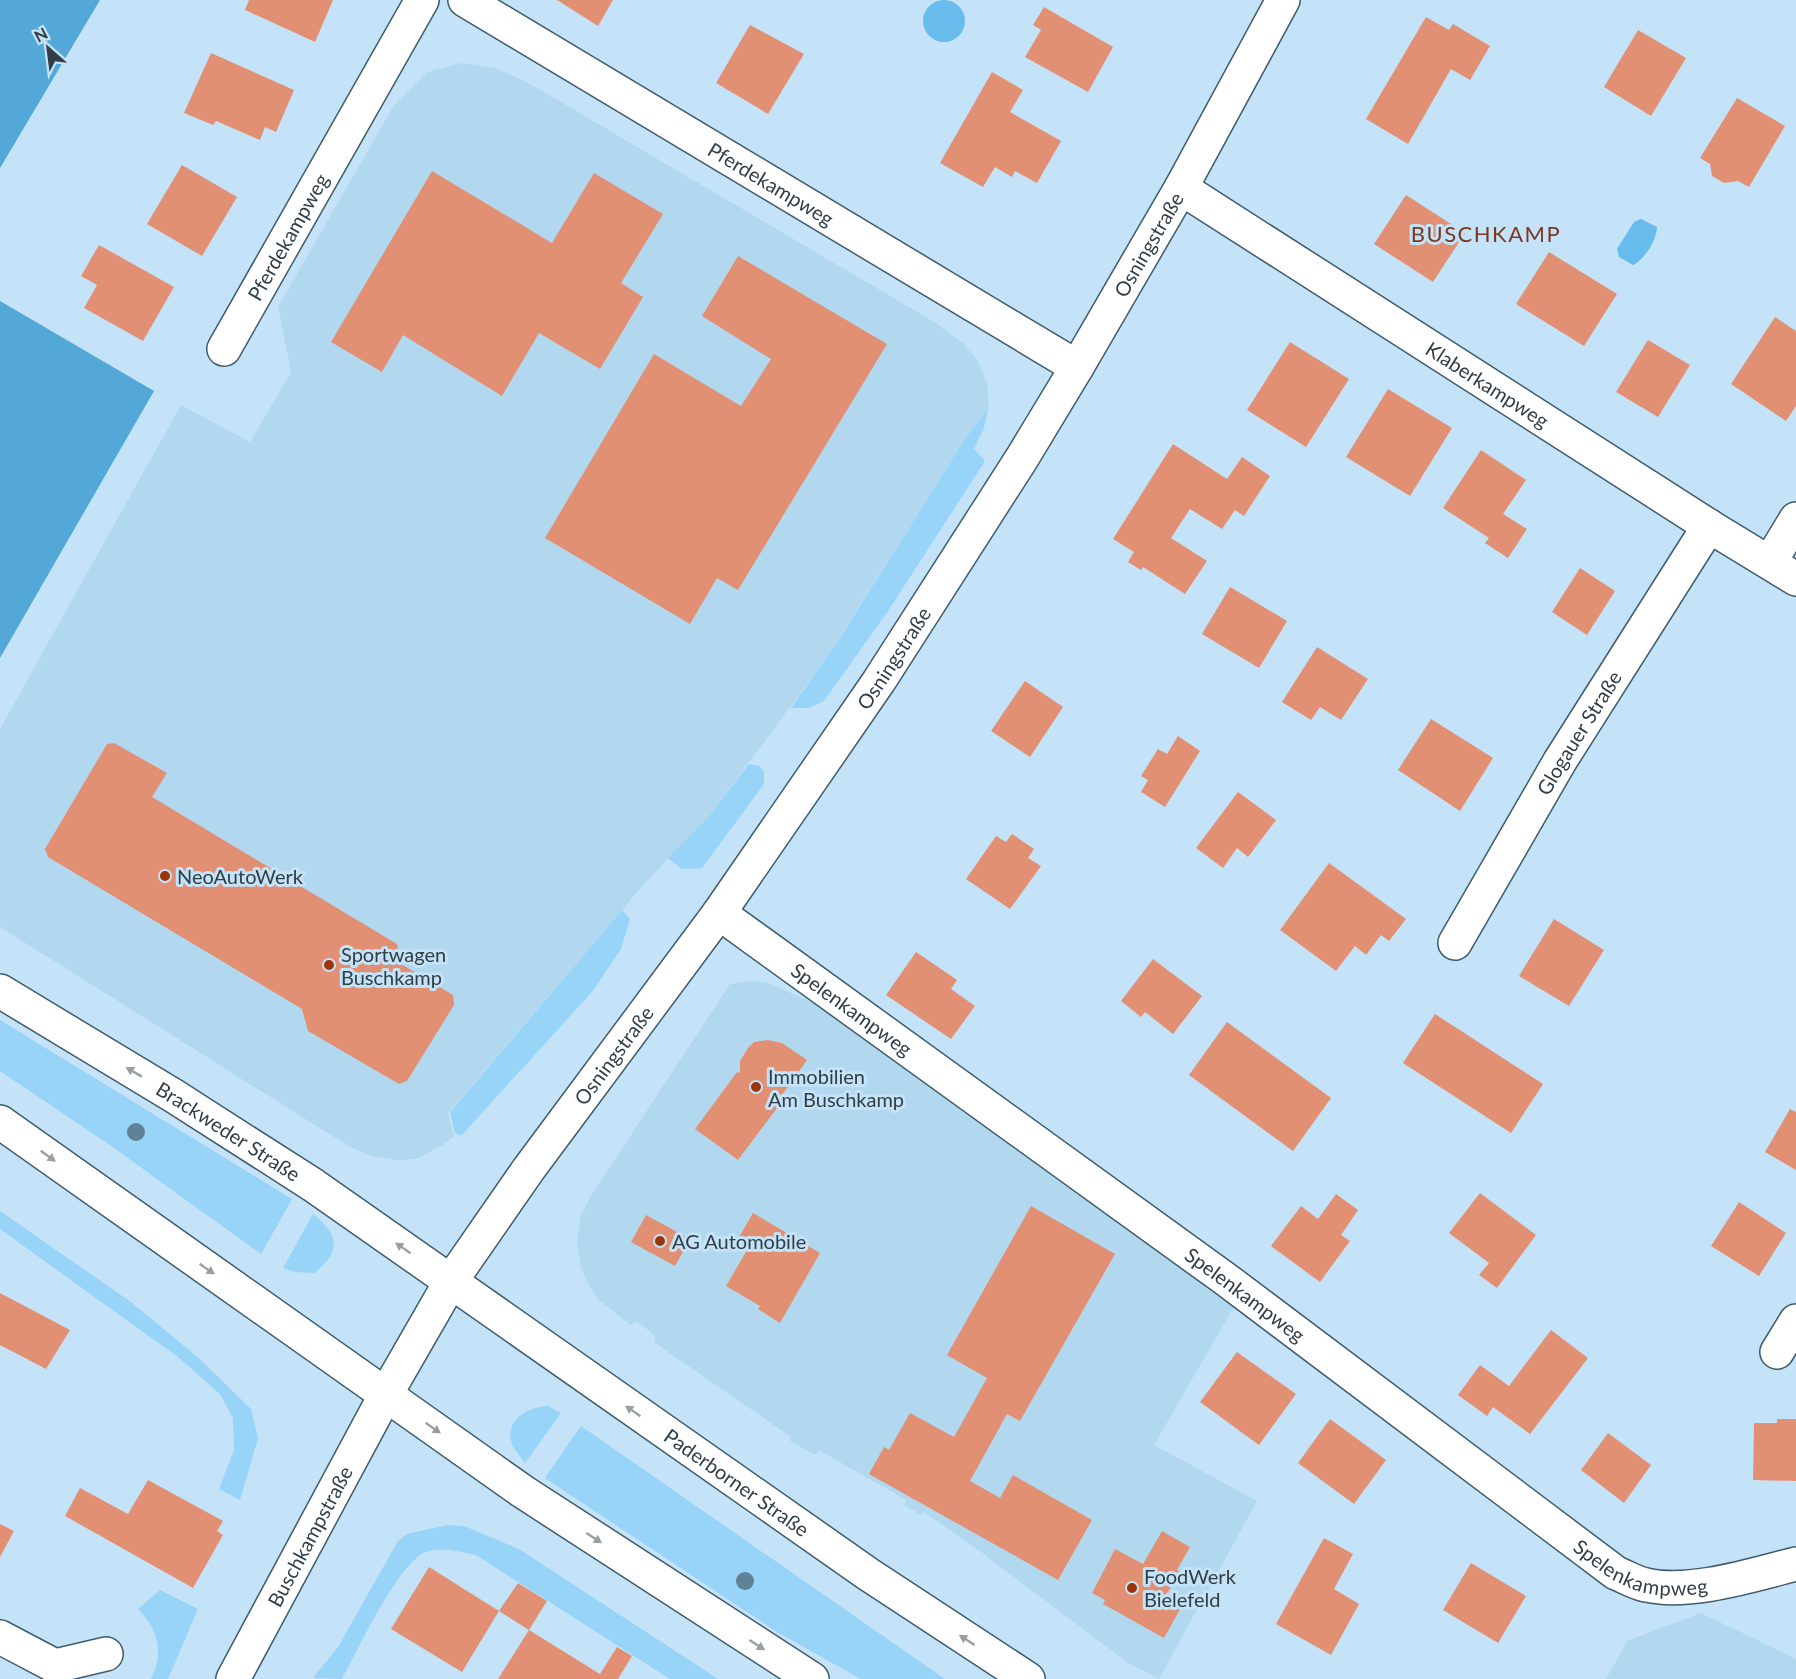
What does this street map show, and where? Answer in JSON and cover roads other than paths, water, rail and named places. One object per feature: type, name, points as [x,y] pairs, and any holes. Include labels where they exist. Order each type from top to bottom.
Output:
[{"type":"main road","name":"Pferdekampweg","points":[[224,349],[422,0]]},
{"type":"main road","name":"Pferdekampweg","points":[[465,0],[1077,367]]},
{"type":"main road","name":"Osningstraße","points":[[386,1394],[451,1281],[528,1170],[719,913],[879,681],[1077,367],[1181,188],[1283,0]]},
{"type":"main road","name":"Klaberkampweg","points":[[1181,188],[1783,571]]},
{"type":"main road","points":[[1783,571],[1796,519]]},
{"type":"main road","name":"Glogauer Straße","points":[[1455,943],[1560,761],[1709,526]]},
{"type":"main road","name":"Spelenkampweg","points":[[719,913],[1224,1278],[1616,1573],[1644,1585],[1667,1588],[1740,1578],[1796,1564]]},
{"type":"main road","name":"Brackweder Straße","points":[[0,991],[247,1142],[451,1281]]},
{"type":"main road","points":[[0,1122],[522,1491],[812,1679]]},
{"type":"main road","name":"Paderborner Straße","points":[[451,1281],[868,1574],[1028,1679]]},
{"type":"main road","points":[[1777,1352],[1796,1321]]},
{"type":"main road","name":"Buschkampstraße","points":[[233,1679],[386,1394]]},
{"type":"main road","points":[[0,1637],[55,1666],[106,1654]]},
{"type":"place","name":"NeoAutoWerk","points":[[165,876]]},
{"type":"place","name":"Sportwagen Buschkamp","points":[[329,965]]},
{"type":"place","name":"Immobilien Am Buschkamp","points":[[756,1087]]},
{"type":"place","name":"AG Automobile","points":[[660,1241]]},
{"type":"place","name":"FoodWerk Bielefeld","points":[[1132,1588]]},
{"type":"district","name":"BUSCHKAMP","points":[[1486,233]]}]
